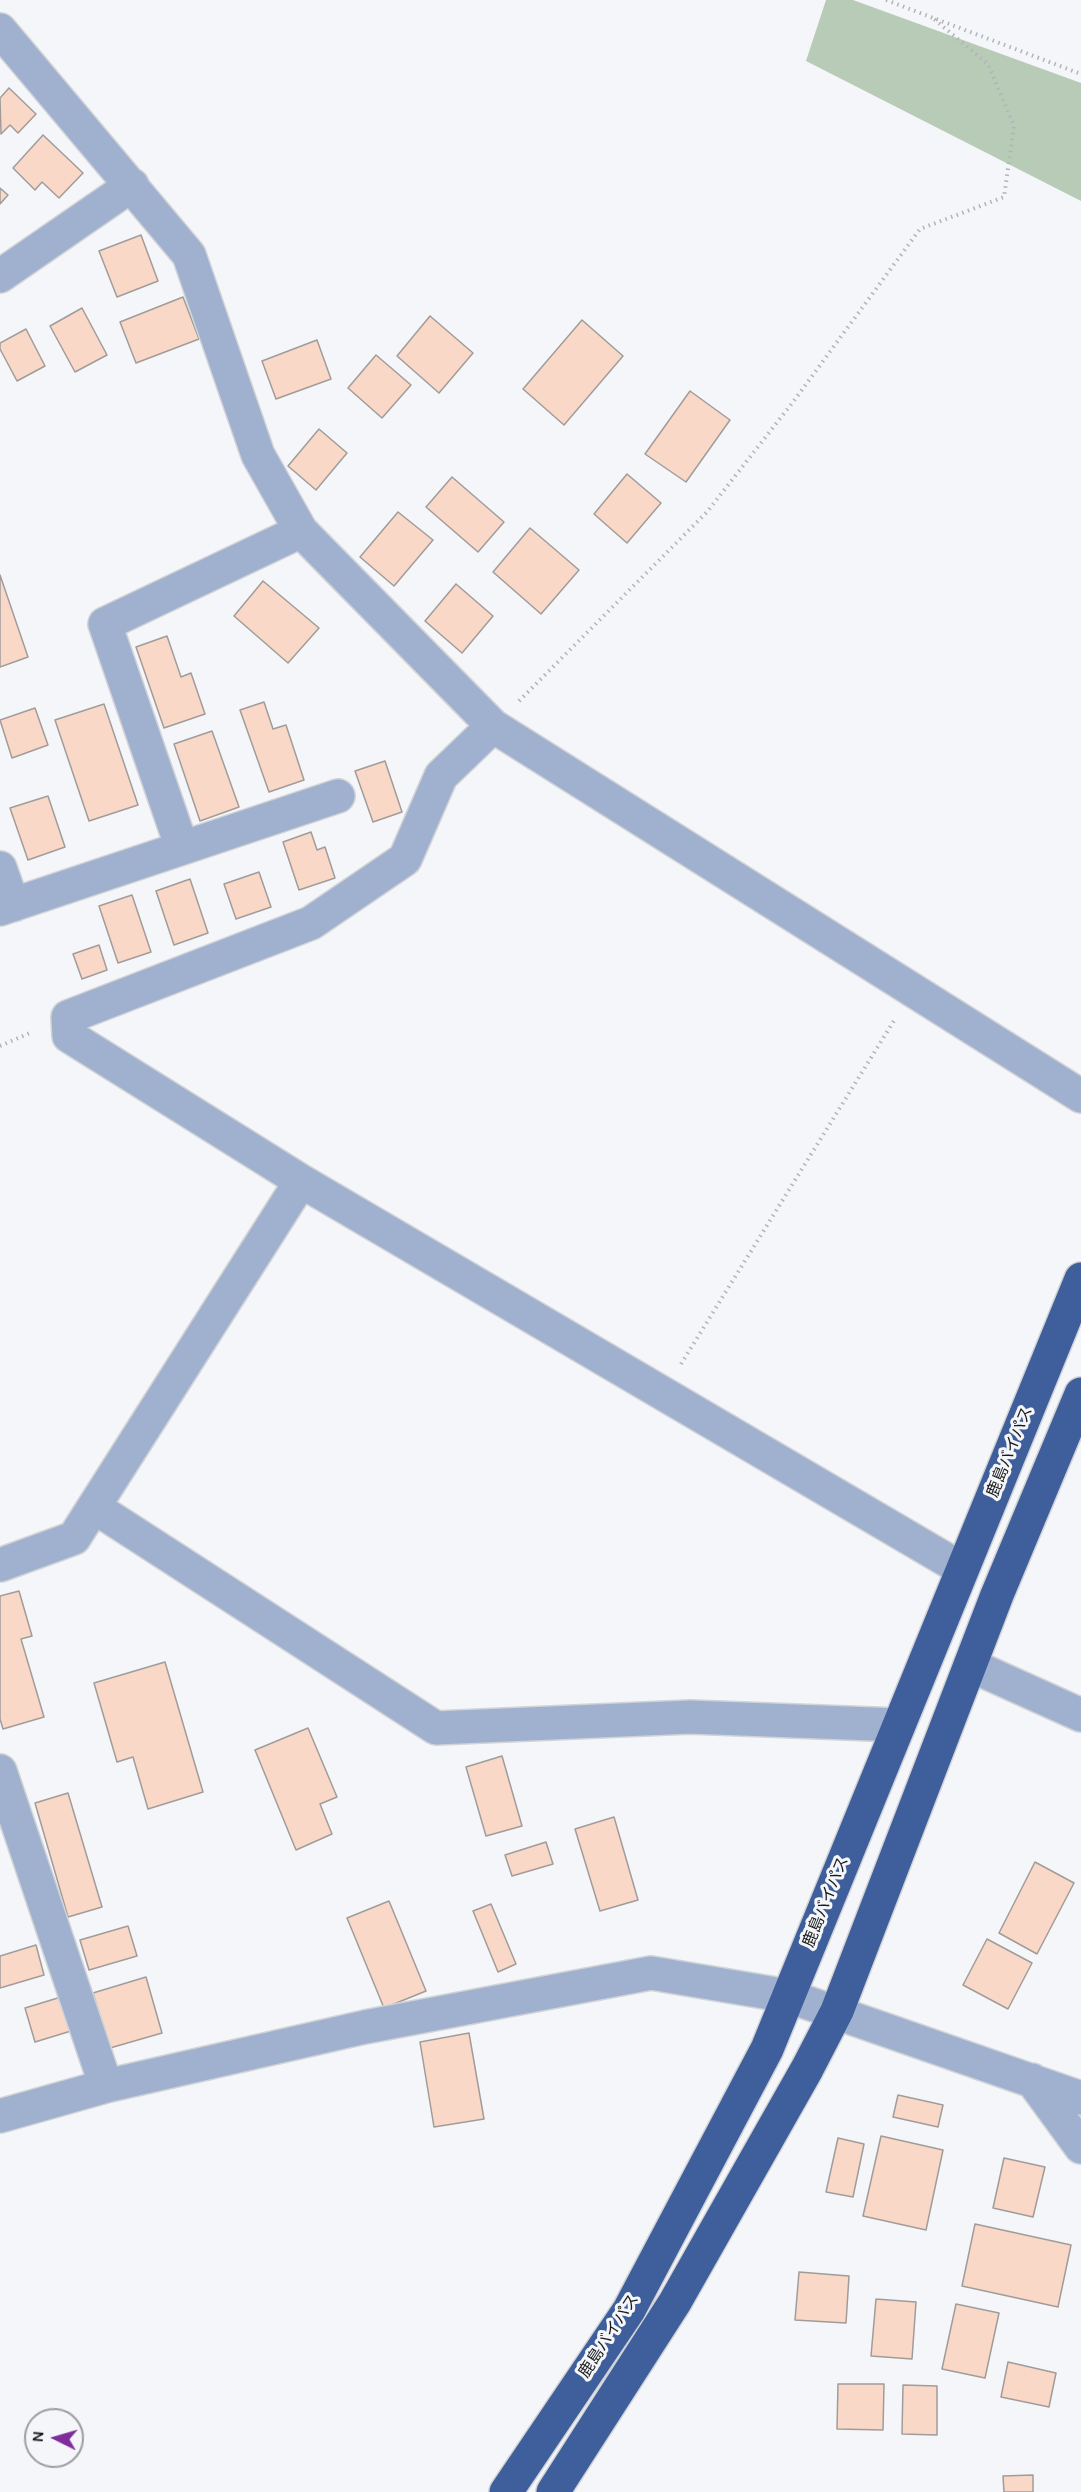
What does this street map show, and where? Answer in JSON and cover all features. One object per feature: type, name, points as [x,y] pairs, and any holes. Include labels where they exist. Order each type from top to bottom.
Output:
[{"type":"highway","name":"鹿島バイパス","points":[[506,2492],[629,2310],[767,2049],[1081,1279]]},
{"type":"highway","points":[[553,2492],[675,2302],[807,2069],[837,2011],[970,1665],[1081,1394]]},
{"type":"street","points":[[0,30],[189,255],[258,455],[301,531],[493,726],[1081,1096]]},
{"type":"street","points":[[0,276],[132,185]]},
{"type":"street","points":[[182,848],[105,624],[301,531]]},
{"type":"street","points":[[493,726],[441,776],[405,859],[311,923],[68,1017],[69,1036],[302,1181],[962,1569]]},
{"type":"street","points":[[0,868],[6,907],[338,796]]},
{"type":"street","points":[[0,1565],[74,1538],[302,1181]]},
{"type":"street","points":[[94,1507],[436,1728],[690,1717],[899,1725]]},
{"type":"street","points":[[970,1665],[1081,1715]]},
{"type":"street","points":[[0,1771],[106,2086]]},
{"type":"street","points":[[0,2116],[106,2086],[365,2027],[651,1973],[788,1996],[837,2011],[1081,2098]]},
{"type":"street","points":[[1032,2080],[1081,2147]]},
{"type":"path","points":[[886,0],[1081,75]]},
{"type":"path","points":[[493,726],[706,512],[793,402],[920,229],[1004,197],[1014,126],[988,64],[934,19]]},
{"type":"path","points":[[663,1393],[913,991]]},
{"type":"green space","points":[[826,0],[853,0],[1081,83],[1081,201],[806,61]]},
{"type":"building","points":[[9,88],[36,114],[18,133],[10,125],[1,134],[0,98]]},
{"type":"building","points":[[43,135],[83,173],[59,198],[42,182],[35,190],[13,168]]},
{"type":"building","points":[[0,188],[8,195],[0,204]]},
{"type":"building","points":[[141,235],[158,281],[117,297],[99,251]]},
{"type":"building","points":[[183,297],[199,339],[136,363],[120,322]]},
{"type":"building","points":[[82,308],[107,355],[75,372],[50,326]]},
{"type":"building","points":[[430,316],[473,353],[439,393],[397,356]]},
{"type":"building","points":[[582,320],[623,356],[564,425],[523,389]]},
{"type":"building","points":[[26,329],[45,366],[17,381],[0,349],[0,343]]},
{"type":"building","points":[[317,340],[331,379],[276,399],[262,361]]},
{"type":"building","points":[[376,355],[411,385],[382,418],[348,388]]},
{"type":"building","points":[[690,391],[730,420],[686,482],[645,454]]},
{"type":"building","points":[[319,429],[347,453],[316,490],[288,466]]},
{"type":"building","points":[[627,474],[661,503],[627,543],[594,514]]},
{"type":"building","points":[[452,477],[504,522],[478,552],[426,507]]},
{"type":"building","points":[[398,512],[433,540],[394,586],[360,557]]},
{"type":"building","points":[[530,528],[579,570],[541,614],[493,572]]},
{"type":"building","points":[[0,575],[28,657],[0,667]]},
{"type":"building","points":[[263,581],[319,628],[288,663],[234,616]]},
{"type":"building","points":[[456,584],[493,616],[462,653],[425,621]]},
{"type":"building","points":[[167,636],[181,677],[191,673],[205,714],[164,728],[136,647]]},
{"type":"building","points":[[264,702],[273,729],[286,725],[304,780],[269,792],[240,710]]},
{"type":"building","points":[[104,704],[138,805],[89,821],[55,720]]},
{"type":"building","points":[[35,708],[48,745],[12,758],[0,720]]},
{"type":"building","points":[[212,731],[239,807],[200,821],[174,744]]},
{"type":"building","points":[[385,761],[402,812],[373,822],[355,771]]},
{"type":"building","points":[[48,796],[65,847],[28,860],[10,808]]},
{"type":"building","points":[[311,832],[317,850],[325,847],[335,878],[299,890],[283,842]]},
{"type":"building","points":[[259,872],[271,907],[236,919],[224,884]]},
{"type":"building","points":[[190,879],[208,933],[174,945],[156,891]]},
{"type":"building","points":[[132,895],[151,952],[118,963],[99,906]]},
{"type":"building","points":[[99,945],[107,970],[82,979],[73,954]]},
{"type":"building","points":[[19,1591],[32,1636],[21,1639],[44,1717],[3,1729],[0,1719],[0,1596]]},
{"type":"building","points":[[165,1662],[203,1792],[148,1809],[133,1757],[117,1762],[94,1683]]},
{"type":"building","points":[[308,1728],[337,1797],[320,1804],[332,1834],[296,1850],[255,1750]]},
{"type":"building","points":[[502,1756],[522,1826],[486,1836],[466,1767]]},
{"type":"building","points":[[68,1793],[102,1907],[68,1917],[35,1803]]},
{"type":"building","points":[[614,1817],[638,1900],[600,1911],[575,1829]]},
{"type":"building","points":[[546,1842],[553,1864],[512,1876],[505,1855]]},
{"type":"building","points":[[1035,1862],[1074,1883],[1037,1954],[999,1933]]},
{"type":"building","points":[[389,1901],[426,1991],[384,2008],[347,1918]]},
{"type":"building","points":[[491,1904],[516,1964],[498,1972],[473,1911]]},
{"type":"building","points":[[128,1926],[137,1956],[89,1970],[80,1940]]},
{"type":"building","points":[[987,1939],[1032,1963],[1008,2009],[963,1985]]},
{"type":"building","points":[[36,1945],[44,1975],[0,1988],[0,1956]]},
{"type":"building","points":[[146,1977],[162,2033],[110,2048],[93,1993]]},
{"type":"building","points":[[61,1997],[71,2031],[35,2042],[25,2008]]},
{"type":"building","points":[[469,2033],[484,2119],[434,2127],[420,2042]]},
{"type":"building","points":[[898,2095],[943,2105],[938,2127],[893,2117]]},
{"type":"building","points":[[881,2136],[943,2150],[926,2230],[863,2216]]},
{"type":"building","points":[[838,2138],[864,2144],[853,2197],[826,2192]]},
{"type":"building","points":[[1004,2158],[1045,2167],[1033,2217],[993,2208]]},
{"type":"building","points":[[975,2224],[1071,2245],[1058,2307],[962,2286]]},
{"type":"building","points":[[799,2272],[849,2276],[846,2323],[795,2320]]},
{"type":"building","points":[[876,2299],[916,2302],[912,2359],[871,2356]]},
{"type":"building","points":[[956,2304],[999,2313],[985,2378],[942,2369]]},
{"type":"building","points":[[1008,2362],[1056,2373],[1049,2407],[1001,2397]]},
{"type":"building","points":[[838,2384],[884,2384],[883,2430],[837,2429]]},
{"type":"building","points":[[903,2385],[937,2386],[937,2435],[902,2434]]},
{"type":"building","points":[[1033,2475],[1033,2492],[1004,2492],[1003,2476]]}]
